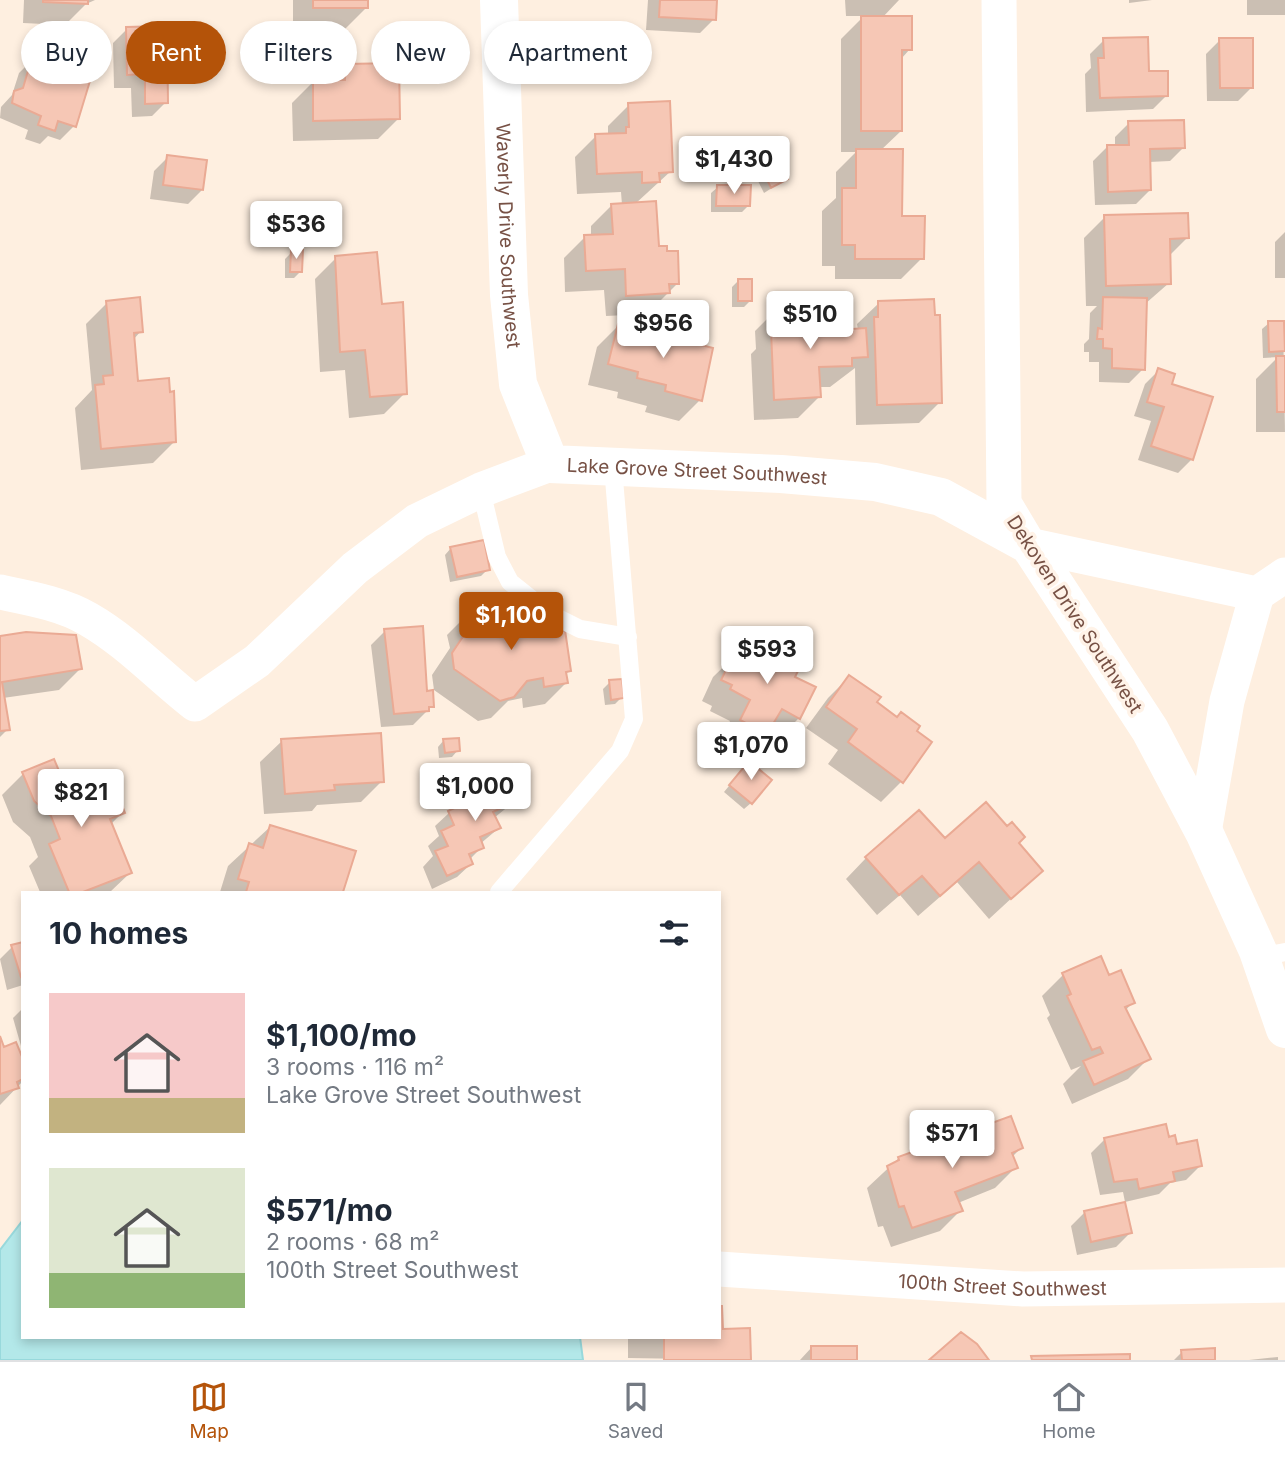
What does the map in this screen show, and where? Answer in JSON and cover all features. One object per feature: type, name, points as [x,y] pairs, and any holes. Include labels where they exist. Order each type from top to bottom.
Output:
[{"type":"street","name":"Waverly Drive Southwest","points":[[499,0],[509,295],[518,384],[550,464]]},
{"type":"street","name":"Dekoven Drive Southwest","points":[[999,0],[1004,503],[1150,730],[1273,955],[1285,1029]]},
{"type":"street","name":"Lake Grove Street Southwest","points":[[0,592],[55,606],[87,618],[139,655],[195,704],[257,661],[355,568],[417,521],[481,489],[550,464],[781,474],[875,482],[941,497],[1029,545],[1256,594]]},
{"type":"street","points":[[1204,832],[1227,701],[1256,594],[1285,575]]},
{"type":"street","name":"100th Street Southwest","points":[[721,1269],[1023,1289],[1285,1285]]},
{"type":"lane","points":[[500,891],[629,736],[634,719],[613,467]]},
{"type":"lane","points":[[481,489],[497,557],[510,582],[550,614],[580,629],[628,636]]},
{"type":"water","points":[[21,1223],[21,1339],[580,1339],[583,1360],[0,1360],[0,1250]]},
{"type":"building","points":[[88,0],[88,4],[43,2]]},
{"type":"building","points":[[313,0],[368,0],[368,8],[313,8]]},
{"type":"building","points":[[660,0],[717,0],[716,20],[659,17]]},
{"type":"building","points":[[861,16],[912,16],[912,50],[902,50],[902,131],[861,131]]},
{"type":"building","points":[[1148,37],[1149,71],[1168,71],[1168,96],[1100,98],[1098,58],[1104,58],[1103,38]]},
{"type":"building","points":[[1219,38],[1253,38],[1253,88],[1220,88]]},
{"type":"building","points":[[357,64],[371,64],[371,84],[399,84],[400,119],[313,121],[313,84],[357,84]]},
{"type":"building","points":[[24,84],[89,84],[76,127],[58,121],[55,131],[38,125],[41,116],[12,103],[14,91],[23,88]]},
{"type":"building","points":[[145,84],[168,84],[168,103],[145,104]]},
{"type":"building","points":[[670,101],[673,172],[659,173],[660,182],[642,183],[642,172],[597,174],[595,134],[626,133],[626,127],[629,127],[628,103]]},
{"type":"building","points":[[1184,120],[1185,148],[1150,149],[1151,190],[1108,192],[1107,145],[1129,145],[1128,121]]},
{"type":"building","points":[[856,149],[903,149],[902,216],[925,216],[924,259],[855,259],[855,245],[842,245],[842,188],[856,188]]},
{"type":"building","points":[[167,155],[207,160],[203,190],[163,185]]},
{"type":"building","points":[[778,158],[788,179],[771,188],[761,167]]},
{"type":"building","points":[[717,185],[751,185],[750,206],[716,206]]},
{"type":"building","points":[[656,201],[659,246],[667,246],[667,251],[678,251],[679,284],[669,284],[670,293],[626,296],[625,269],[586,271],[584,235],[613,234],[611,204]]},
{"type":"building","points":[[1188,213],[1189,238],[1170,239],[1171,284],[1106,286],[1104,215]]},
{"type":"building","points":[[291,250],[303,250],[302,272],[290,272]]},
{"type":"building","points":[[377,252],[382,304],[403,302],[407,394],[370,397],[365,350],[340,352],[335,256]]},
{"type":"building","points":[[738,279],[752,279],[752,301],[738,301]]},
{"type":"building","points":[[140,297],[143,332],[134,333],[138,381],[169,378],[170,392],[174,391],[176,442],[101,449],[95,385],[104,384],[103,376],[113,375],[106,301]]},
{"type":"building","points":[[1103,297],[1147,298],[1145,370],[1112,368],[1112,349],[1103,348],[1103,339],[1097,339],[1098,328],[1102,329]]},
{"type":"building","points":[[934,299],[935,315],[940,315],[942,403],[877,405],[874,317],[878,317],[878,301]]},
{"type":"building","points":[[814,306],[815,326],[851,325],[852,329],[866,328],[868,357],[852,358],[852,366],[819,367],[821,397],[774,400],[771,331],[776,331],[775,308]]},
{"type":"building","points":[[1268,321],[1284,321],[1285,351],[1269,352]]},
{"type":"building","points":[[618,324],[713,348],[702,401],[665,391],[666,385],[637,378],[638,372],[608,364]]},
{"type":"building","points":[[1276,356],[1285,356],[1285,412],[1277,412]]},
{"type":"building","points":[[1158,368],[1175,374],[1172,384],[1213,397],[1193,460],[1151,446],[1164,407],[1147,402]]},
{"type":"building","points":[[484,540],[490,570],[457,577],[450,547]]},
{"type":"building","points":[[512,603],[515,619],[545,614],[549,634],[565,630],[571,671],[566,672],[568,683],[544,687],[543,678],[527,681],[514,697],[500,701],[454,669],[452,653],[470,626],[467,612]]},
{"type":"building","points":[[423,626],[427,691],[433,690],[434,707],[429,707],[429,711],[394,714],[384,629]]},
{"type":"building","points":[[26,632],[76,635],[82,669],[2,682],[10,730],[0,731],[0,636]]},
{"type":"building","points":[[747,642],[763,650],[766,643],[784,651],[780,659],[799,669],[795,677],[816,687],[800,719],[782,709],[767,734],[740,720],[750,700],[730,689],[732,685],[721,680],[734,654],[739,657]]},
{"type":"building","points":[[849,675],[881,697],[877,702],[897,717],[901,712],[920,726],[917,731],[932,742],[903,783],[848,742],[857,729],[826,707]]},
{"type":"building","points":[[622,679],[624,698],[611,700],[609,680]]},
{"type":"building","points":[[381,733],[384,782],[334,785],[335,790],[285,794],[281,739]]},
{"type":"building","points":[[459,738],[460,751],[445,753],[443,739]]},
{"type":"building","points":[[54,759],[62,778],[79,791],[68,808],[69,814],[83,809],[78,798],[114,784],[125,813],[110,819],[132,873],[86,891],[69,891],[49,844],[60,839],[51,816],[34,801],[22,772]]},
{"type":"building","points":[[749,761],[772,780],[752,804],[729,785]]},
{"type":"building","points":[[506,771],[518,800],[493,812],[501,828],[480,837],[484,848],[469,854],[473,864],[447,876],[435,851],[448,846],[441,831],[454,825],[448,811],[482,795],[477,784]]},
{"type":"building","points":[[986,802],[1007,826],[1012,822],[1025,837],[1019,843],[1043,871],[1011,899],[979,862],[940,896],[922,876],[899,895],[865,857],[919,810],[945,838]]},
{"type":"building","points":[[270,825],[356,851],[343,891],[246,891],[249,882],[238,879],[249,843],[263,848]]},
{"type":"building","points":[[21,942],[21,977],[11,945]]},
{"type":"building","points":[[1101,956],[1109,975],[1121,970],[1135,1003],[1125,1007],[1151,1059],[1094,1085],[1083,1061],[1103,1053],[1100,1047],[1092,1050],[1067,996],[1071,994],[1062,973]]},
{"type":"building","points":[[0,1036],[4,1047],[16,1042],[21,1054],[21,1080],[17,1082],[19,1088],[0,1094]]},
{"type":"building","points":[[1011,1116],[1023,1148],[1012,1153],[1018,1168],[955,1192],[963,1211],[912,1228],[904,1206],[899,1207],[887,1166],[899,1160],[898,1157]]},
{"type":"building","points":[[1166,1124],[1169,1137],[1175,1135],[1177,1144],[1197,1140],[1202,1166],[1173,1172],[1175,1181],[1139,1189],[1137,1179],[1114,1182],[1104,1138]]},
{"type":"building","points":[[1125,1202],[1132,1233],[1091,1242],[1084,1211]]},
{"type":"building","points":[[721,1306],[723,1329],[750,1328],[751,1360],[664,1360],[664,1339],[721,1339]]},
{"type":"building","points":[[961,1332],[977,1344],[989,1360],[929,1360]]},
{"type":"building","points":[[811,1346],[857,1346],[857,1360],[811,1360]]},
{"type":"building","points":[[1215,1348],[1215,1360],[1182,1360],[1181,1350]]},
{"type":"building","points":[[1130,1354],[1130,1360],[1032,1360],[1031,1356]]}]
